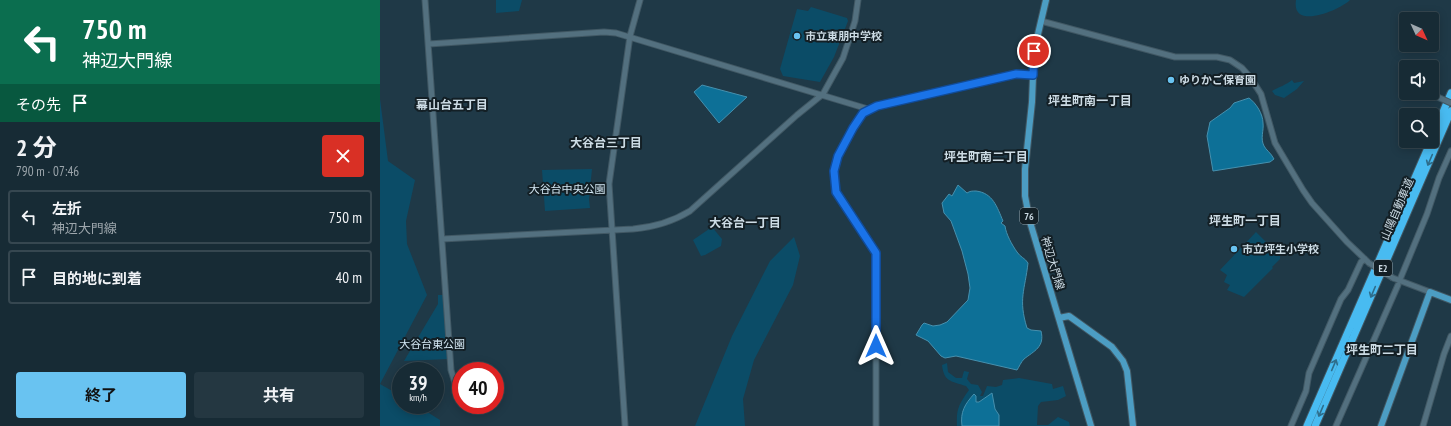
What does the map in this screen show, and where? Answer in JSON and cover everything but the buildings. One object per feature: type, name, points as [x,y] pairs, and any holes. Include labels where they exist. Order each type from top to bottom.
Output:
[{"type":"highway","points":[[1439,121],[1451,93]]},
{"type":"highway","name":"山陽自動車道","points":[[1315,426],[1451,111]]},
{"type":"highway","name":"山陽自動車道","points":[[1308,426],[1428,148]]},
{"type":"main road","name":"神辺大門線","points":[[1046,0],[1034,51],[1032,102],[1025,169],[1025,196],[1030,222],[1091,426]]},
{"type":"main road","points":[[1381,426],[1430,292],[1451,300]]},
{"type":"main road","points":[[1059,318],[1069,316],[1112,347],[1123,361],[1127,371],[1133,426]]},
{"type":"street","points":[[426,0],[452,373]]},
{"type":"street","points":[[625,425],[609,184],[630,36],[640,0]]},
{"type":"street","points":[[442,239],[633,229],[661,225],[678,218],[690,211],[797,115],[823,94],[843,58],[855,21],[858,0]]},
{"type":"street","points":[[1041,21],[1175,57],[1218,57],[1230,60],[1236,64],[1250,77],[1261,94],[1275,143],[1308,197],[1347,242],[1367,261],[1393,278],[1430,292]]},
{"type":"street","points":[[429,44],[604,32],[616,33],[630,36],[756,76],[823,94],[868,109]]},
{"type":"street","points":[[876,426],[876,253],[836,192],[834,171],[838,156],[853,128],[863,113],[868,109],[1016,74],[1033,75]]},
{"type":"street","points":[[1439,97],[1451,102]]},
{"type":"street","points":[[1401,277],[1451,151]]},
{"type":"street","points":[[1291,426],[1296,418],[1306,391],[1309,372],[1341,299],[1348,290],[1362,262],[1367,261]]},
{"type":"street","points":[[1336,426],[1398,285]]},
{"type":"street","points":[[1423,426],[1444,354],[1451,336]]},
{"type":"green space","points":[[496,0],[522,0],[519,11],[496,13]]},
{"type":"green space","points":[[1296,0],[1350,0],[1337,9],[1327,13],[1308,16],[1301,14],[1296,9]]},
{"type":"green space","points":[[811,7],[847,18],[848,21],[834,57],[820,82],[783,76],[780,69],[797,9],[808,11]]},
{"type":"green space","points":[[1292,80],[1294,83],[1304,81],[1297,89],[1284,98],[1275,95],[1272,91],[1285,85]]},
{"type":"green space","points":[[380,99],[388,161],[415,180],[406,221],[407,244],[427,295],[380,384]]},
{"type":"green space","name":"大谷台中央公園","points":[[592,169],[589,199],[590,208],[545,211],[542,170]]},
{"type":"green space","points":[[712,227],[722,239],[721,246],[701,256],[693,240]]},
{"type":"green space","points":[[1256,232],[1280,256],[1280,259],[1244,297],[1227,290],[1230,285],[1224,282],[1227,275],[1220,270]]},
{"type":"green space","points":[[794,237],[800,256],[793,285],[754,360],[743,399],[745,426],[695,426],[732,336],[770,261]]},
{"type":"green space","name":"大谷台東公園","points":[[438,295],[443,295],[448,359],[404,361],[438,304]]},
{"type":"green space","points":[[947,363],[948,372],[956,378],[962,378],[964,371],[969,372],[967,379],[971,384],[978,385],[982,392],[980,396],[983,396],[987,386],[996,387],[1002,385],[1003,380],[1019,378],[1052,384],[1053,389],[1063,386],[1066,396],[1058,400],[1041,402],[1038,406],[1037,425],[1048,425],[1058,417],[1069,422],[1070,426],[999,426],[999,415],[995,409],[992,394],[982,401],[976,402],[961,418],[962,426],[957,426],[959,407],[969,390],[966,386],[952,382],[944,375],[942,365]]},
{"type":"green space","points":[[380,384],[392,391],[392,414],[430,414],[440,420],[440,426],[380,426]]},
{"type":"shaded area","points":[[702,85],[747,97],[719,123],[694,92]]},
{"type":"shaded area","points":[[1249,98],[1257,106],[1260,112],[1263,120],[1263,143],[1274,159],[1270,162],[1213,171],[1207,136],[1210,122],[1230,108],[1234,103]]},
{"type":"shaded area","points":[[958,185],[967,193],[971,191],[982,192],[994,202],[1003,221],[1001,223],[1005,226],[1013,246],[1018,254],[1028,263],[1023,295],[1024,318],[1027,328],[1041,331],[1042,336],[1038,348],[1023,360],[1017,370],[956,356],[945,358],[941,356],[928,341],[916,335],[924,323],[933,326],[947,322],[968,300],[970,288],[962,251],[951,221],[944,213],[942,203],[949,194],[952,196]]},
{"type":"shaded area","points":[[992,393],[995,409],[999,415],[999,426],[962,426],[964,408],[974,394],[976,396],[976,402],[979,402]]},
{"type":"place","name":"市立東朋中学校","points":[[797,36]]},
{"type":"place","name":"ゆりかご保育園","points":[[1171,80]]},
{"type":"place","name":"市立坪生小学校","points":[[1234,249]]},
{"type":"district","name":"坪生町南一丁目","points":[[1090,101]]},
{"type":"district","name":"幕山台五丁目","points":[[452,105]]},
{"type":"district","name":"大谷台三丁目","points":[[606,143]]},
{"type":"district","name":"坪生町南二丁目","points":[[986,157]]},
{"type":"district","name":"坪生町一丁目","points":[[1245,221]]},
{"type":"district","name":"大谷台一丁目","points":[[745,223]]},
{"type":"district","name":"坪生町二丁目","points":[[1382,350]]},
{"type":"route","points":[[876,346],[876,253],[835,189],[834,166],[844,144],[863,113],[868,109],[1016,74],[1033,75],[1034,51]]}]
